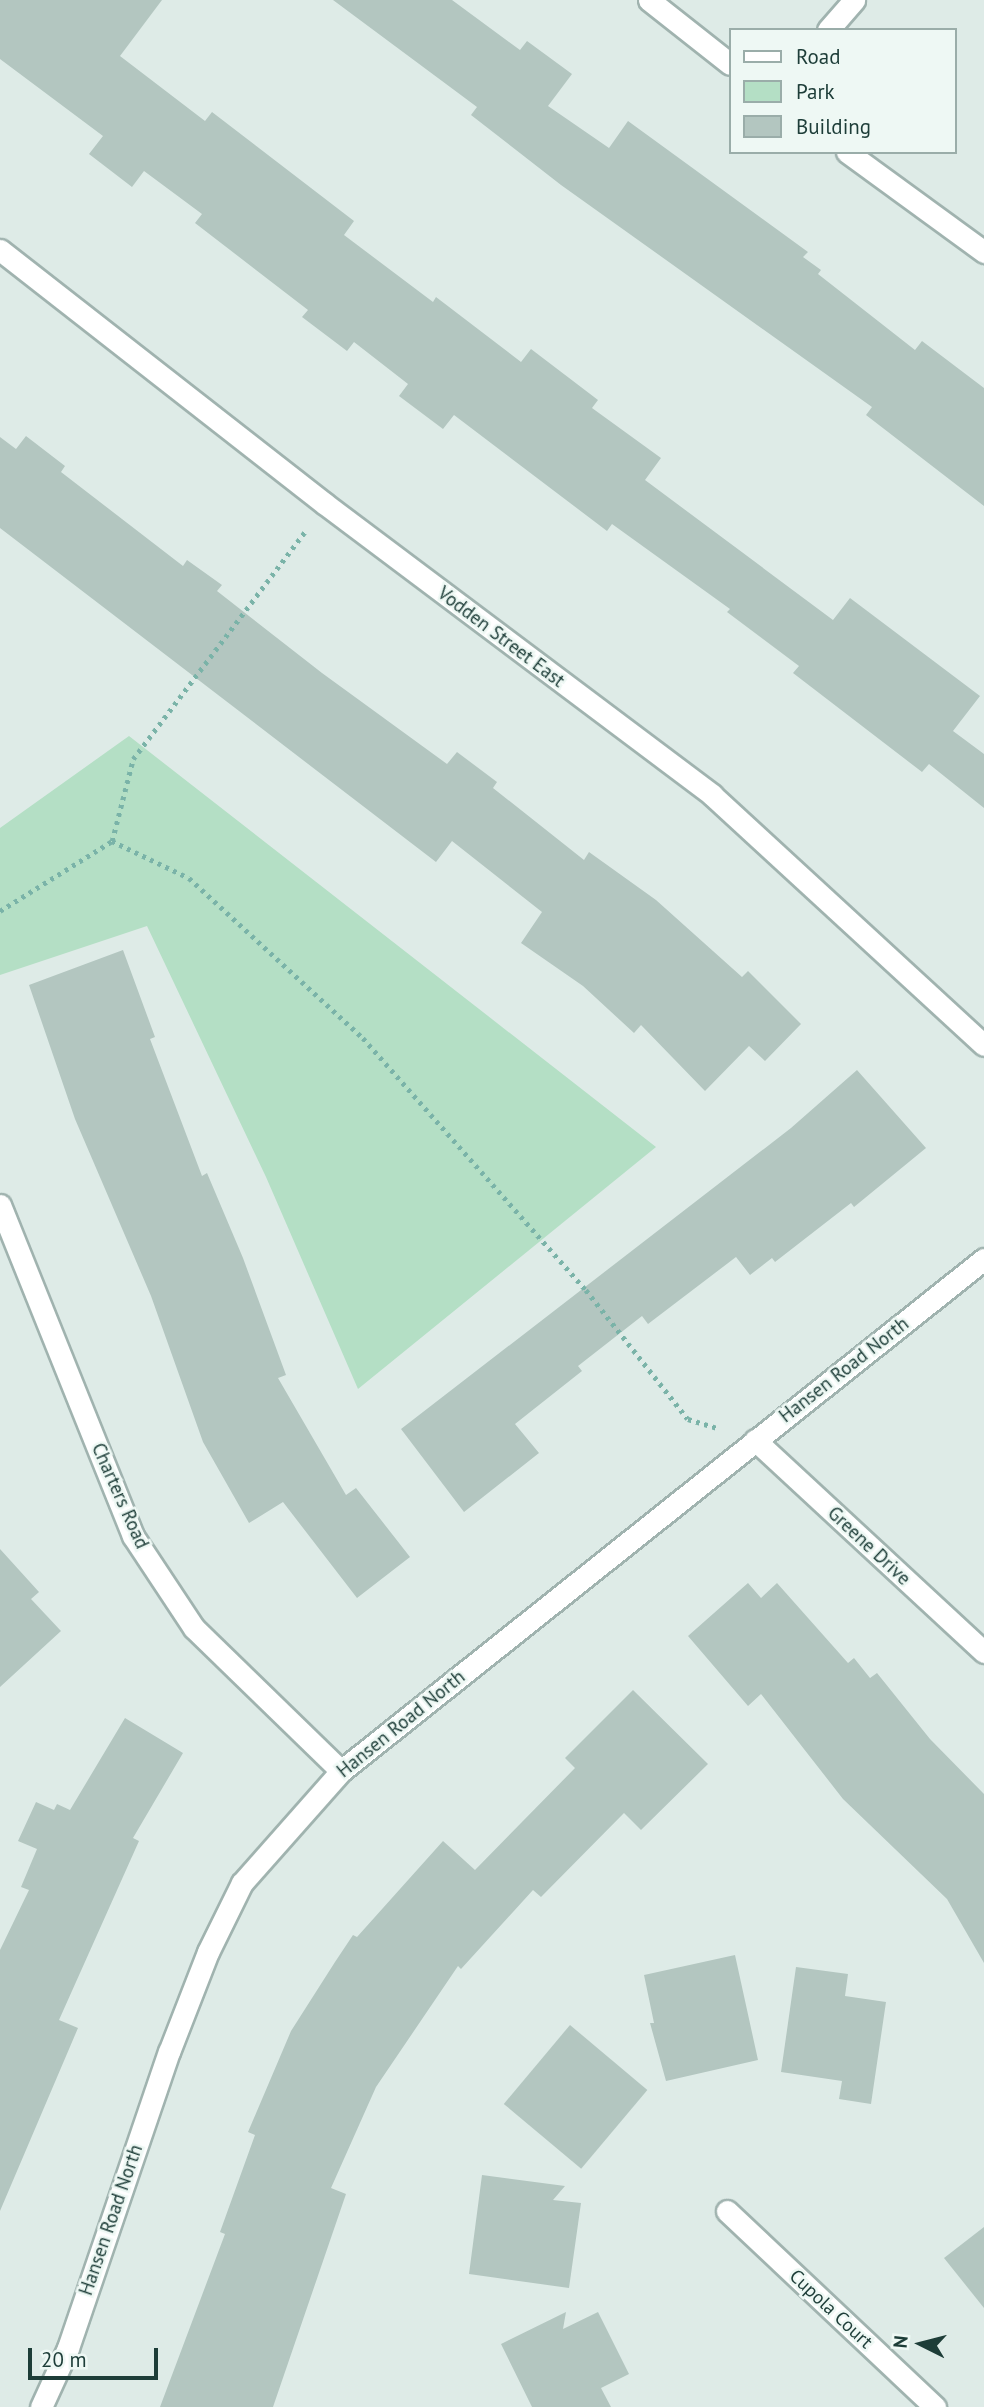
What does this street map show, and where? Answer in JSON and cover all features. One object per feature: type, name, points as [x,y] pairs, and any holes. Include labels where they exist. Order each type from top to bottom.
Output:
[{"type":"street","points":[[649,0],[729,63]]},
{"type":"street","points":[[830,28],[854,0]]},
{"type":"street","points":[[850,154],[984,252]]},
{"type":"street","name":"Vodden Street East","points":[[0,250],[326,505],[712,795],[984,1045]]},
{"type":"street","name":"Charters Road","points":[[0,1205],[133,1536],[194,1628],[341,1771]]},
{"type":"street","name":"Hansen Road North","points":[[41,2407],[68,2348],[208,1952],[242,1883],[341,1771],[984,1259]]},
{"type":"street","name":"Greene Drive","points":[[755,1440],[984,1652]]},
{"type":"street","name":"Cupola Court","points":[[727,2211],[935,2407]]},
{"type":"path","points":[[0,911],[112,841],[133,759],[326,505]]},
{"type":"path","points":[[112,841],[200,887],[363,1038],[577,1280],[688,1419],[755,1440]]},
{"type":"green space","points":[[129,736],[656,1147],[358,1389],[266,1177],[147,926],[0,975],[0,828]]},
{"type":"building","points":[[0,0],[162,0],[120,56],[205,121],[212,112],[354,221],[344,235],[433,302],[436,297],[521,362],[531,349],[598,400],[592,408],[661,458],[645,480],[833,620],[850,598],[980,696],[953,731],[984,754],[984,808],[929,764],[922,772],[793,673],[799,666],[727,612],[730,609],[612,524],[607,531],[454,415],[443,429],[399,396],[408,384],[354,342],[347,351],[302,317],[308,310],[195,223],[202,214],[144,171],[132,187],[89,154],[103,136],[0,59]]},
{"type":"building","points":[[333,0],[452,0],[520,50],[527,41],[572,74],[548,106],[609,148],[628,121],[808,252],[803,257],[821,270],[818,274],[915,350],[922,341],[984,388],[984,506],[866,415],[872,407],[561,185],[471,115],[477,107]]},
{"type":"building","points":[[26,436],[65,466],[61,472],[183,566],[187,560],[222,585],[217,591],[322,673],[447,764],[457,752],[497,782],[493,788],[584,860],[589,852],[656,900],[742,977],[748,971],[801,1024],[765,1061],[749,1046],[705,1091],[641,1025],[634,1033],[583,986],[521,943],[542,912],[452,841],[436,862],[0,528],[0,437],[16,449]]},
{"type":"building","points":[[123,950],[155,1037],[150,1039],[202,1176],[207,1173],[243,1258],[286,1375],[278,1378],[346,1495],[356,1488],[410,1557],[357,1598],[283,1502],[249,1523],[203,1442],[151,1296],[75,1119],[29,985]]},
{"type":"building","points":[[857,1070],[926,1148],[854,1207],[851,1203],[775,1262],[772,1258],[750,1275],[736,1257],[648,1324],[642,1316],[578,1366],[582,1371],[515,1424],[539,1453],[464,1512],[401,1429],[791,1128]]},
{"type":"building","points":[[0,1549],[39,1592],[31,1599],[61,1631],[0,1687]]},
{"type":"building","points":[[748,1583],[761,1598],[777,1583],[848,1663],[854,1658],[870,1678],[877,1673],[930,1739],[984,1794],[984,1963],[947,1899],[843,1799],[761,1694],[748,1706],[688,1636]]},
{"type":"building","points":[[633,1690],[708,1764],[641,1830],[624,1813],[541,1897],[533,1890],[461,1969],[458,1966],[376,2087],[331,2188],[346,2194],[273,2407],[160,2407],[225,2234],[220,2232],[255,2135],[248,2132],[291,2031],[335,1962],[353,1935],[357,1937],[443,1841],[475,1870],[575,1768],[565,1758]]},
{"type":"building","points":[[125,1718],[183,1753],[133,1838],[139,1841],[59,2020],[78,2028],[0,2211],[0,1950],[29,1890],[21,1887],[37,1849],[18,1841],[36,1802],[54,1810],[57,1804],[70,1810]]},
{"type":"building","points":[[735,1955],[758,2060],[666,2081],[650,2023],[654,2023],[644,1975]]},
{"type":"building","points":[[796,1967],[848,1974],[845,1996],[886,2002],[871,2104],[839,2099],[842,2081],[781,2072]]},
{"type":"building","points":[[570,2025],[647,2090],[581,2169],[504,2104]]},
{"type":"building","points":[[482,2175],[565,2186],[553,2200],[581,2203],[569,2288],[469,2274]]},
{"type":"building","points":[[984,2227],[984,2308],[944,2258]]},
{"type":"building","points":[[566,2312],[563,2329],[598,2312],[629,2374],[601,2388],[611,2407],[532,2407],[501,2344]]}]
